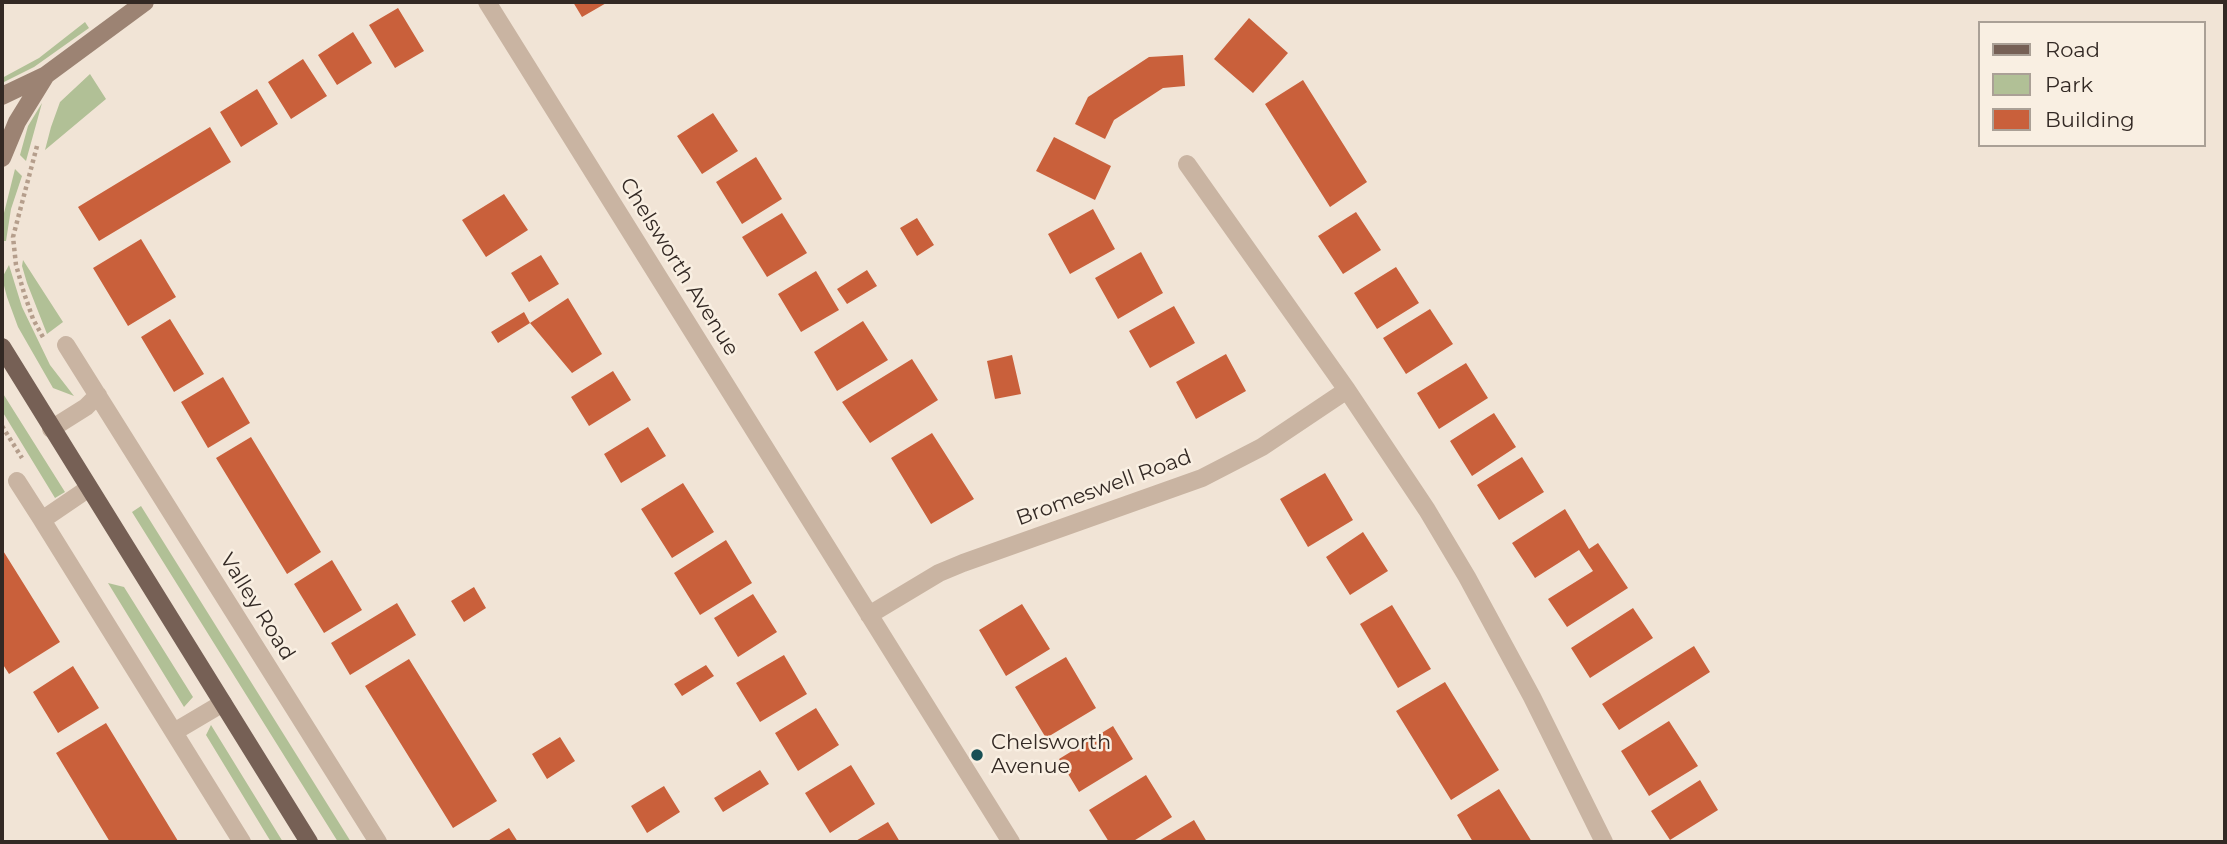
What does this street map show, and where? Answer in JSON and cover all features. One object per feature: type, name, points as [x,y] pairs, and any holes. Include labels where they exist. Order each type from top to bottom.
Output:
[{"type":"main road","points":[[2,96],[46,75],[145,2]]},
{"type":"main road","points":[[2,158],[17,122],[46,75]]},
{"type":"main road","points":[[2,347],[309,842]]},
{"type":"street","name":"Chelsworth Avenue","points":[[487,2],[1010,842]]},
{"type":"street","points":[[1187,164],[1347,390],[1427,510],[1467,577],[1555,741],[1604,842]]},
{"type":"street","name":"Valley Road","points":[[66,345],[378,842]]},
{"type":"street","name":"Bromeswell Road","points":[[869,615],[939,573],[963,563],[1202,478],[1262,447],[1347,390]]},
{"type":"street","points":[[51,429],[86,407],[99,395]]},
{"type":"street","points":[[17,481],[242,842]]},
{"type":"street","points":[[42,520],[89,488]]},
{"type":"street","points":[[174,732],[223,703]]},
{"type":"path","points":[[28,177],[13,237],[16,265],[24,293],[45,342]]},
{"type":"green space","points":[[85,22],[89,28],[34,67],[2,83],[2,78],[39,58]]},
{"type":"green space","points":[[90,74],[106,99],[45,150],[60,102]]},
{"type":"green space","points":[[42,103],[26,161],[20,155],[28,126]]},
{"type":"green space","points":[[15,169],[22,176],[11,209],[6,241],[3,241],[4,213]]},
{"type":"green space","points":[[23,260],[63,322],[47,334],[27,283]]},
{"type":"green space","points":[[9,265],[22,307],[50,365],[74,396],[53,388],[18,327],[2,278]]},
{"type":"green space","points":[[2,392],[65,492],[55,498],[2,411]]},
{"type":"green space","points":[[141,506],[351,842],[338,842],[132,512]]},
{"type":"green space","points":[[108,583],[124,587],[193,697],[184,707]]},
{"type":"green space","points":[[211,725],[283,842],[271,842],[206,735]]},
{"type":"building","points":[[573,2],[608,2],[582,17]]},
{"type":"building","points":[[398,8],[424,51],[395,68],[369,25]]},
{"type":"building","points":[[1249,18],[1288,53],[1253,93],[1214,59]]},
{"type":"building","points":[[353,32],[372,63],[337,85],[318,55]]},
{"type":"building","points":[[1183,55],[1185,86],[1163,88],[1114,120],[1105,139],[1075,124],[1088,97],[1149,57]]},
{"type":"building","points":[[303,59],[327,96],[291,119],[268,82]]},
{"type":"building","points":[[1303,80],[1367,182],[1330,207],[1265,104]]},
{"type":"building","points":[[257,89],[278,124],[241,147],[220,112]]},
{"type":"building","points":[[713,113],[738,151],[702,174],[677,136]]},
{"type":"building","points":[[210,127],[231,162],[99,241],[78,207]]},
{"type":"building","points":[[1054,137],[1111,166],[1095,200],[1036,171]]},
{"type":"building","points":[[756,157],[782,199],[742,224],[716,182]]},
{"type":"building","points":[[504,194],[528,230],[486,257],[462,220]]},
{"type":"building","points":[[1093,209],[1115,249],[1070,274],[1048,234]]},
{"type":"building","points":[[1356,212],[1381,250],[1343,274],[1318,236]]},
{"type":"building","points":[[782,213],[807,253],[767,277],[742,237]]},
{"type":"building","points":[[917,218],[934,245],[917,256],[900,228]]},
{"type":"building","points":[[141,239],[176,297],[128,326],[93,268]]},
{"type":"building","points":[[1141,252],[1163,293],[1118,319],[1095,278]]},
{"type":"building","points":[[541,255],[559,284],[529,302],[511,273]]},
{"type":"building","points":[[1396,267],[1419,303],[1377,329],[1354,293]]},
{"type":"building","points":[[867,270],[877,286],[847,304],[837,289]]},
{"type":"building","points":[[816,271],[839,310],[801,332],[778,294]]},
{"type":"building","points":[[568,298],[602,354],[572,373],[530,323]]},
{"type":"building","points":[[1174,306],[1195,343],[1150,368],[1129,331]]},
{"type":"building","points":[[1430,309],[1453,344],[1406,374],[1383,338]]},
{"type":"building","points":[[524,312],[530,323],[498,343],[491,332]]},
{"type":"building","points":[[170,319],[204,374],[174,392],[141,337]]},
{"type":"building","points":[[863,321],[888,360],[837,391],[814,352]]},
{"type":"building","points":[[1226,354],[1246,391],[1196,419],[1176,382]]},
{"type":"building","points":[[1012,355],[1021,394],[995,399],[987,361]]},
{"type":"building","points":[[912,359],[938,400],[870,443],[842,402]]},
{"type":"building","points":[[1466,363],[1488,398],[1439,429],[1417,393]]},
{"type":"building","points":[[613,371],[631,400],[589,426],[571,397]]},
{"type":"building","points":[[223,377],[250,423],[208,448],[181,402]]},
{"type":"building","points":[[1494,413],[1516,447],[1472,476],[1450,441]]},
{"type":"building","points":[[648,427],[666,456],[621,483],[604,454]]},
{"type":"building","points":[[932,433],[974,499],[931,524],[891,458]]},
{"type":"building","points":[[251,437],[321,552],[287,574],[216,458]]},
{"type":"building","points":[[1522,457],[1544,492],[1499,520],[1477,485]]},
{"type":"building","points":[[1325,473],[1353,520],[1308,547],[1280,499]]},
{"type":"building","points":[[683,483],[714,532],[672,558],[641,509]]},
{"type":"building","points":[[1565,509],[1589,549],[1598,543],[1628,588],[1567,627],[1548,599],[1593,571],[1579,550],[1535,578],[1512,543]]},
{"type":"building","points":[[1363,532],[1388,571],[1350,595],[1326,557]]},
{"type":"building","points":[[726,540],[752,583],[700,615],[674,573]]},
{"type":"building","points":[[2,549],[60,642],[9,674],[2,663]]},
{"type":"building","points":[[332,560],[362,610],[324,633],[294,584]]},
{"type":"building","points":[[474,587],[486,608],[464,622],[451,601]]},
{"type":"building","points":[[753,594],[777,632],[738,657],[714,618]]},
{"type":"building","points":[[397,603],[416,635],[350,675],[331,643]]},
{"type":"building","points":[[1022,604],[1050,649],[1006,676],[979,630]]},
{"type":"building","points":[[1392,605],[1431,669],[1398,688],[1360,624]]},
{"type":"building","points":[[1633,608],[1653,638],[1590,678],[1571,648]]},
{"type":"building","points":[[1694,646],[1710,672],[1619,730],[1602,704]]},
{"type":"building","points":[[784,655],[807,694],[760,722],[736,683]]},
{"type":"building","points":[[1066,657],[1096,708],[1046,738],[1015,687]]},
{"type":"building","points":[[409,659],[497,801],[453,828],[365,686]]},
{"type":"building","points":[[706,665],[714,676],[682,696],[674,684]]},
{"type":"building","points":[[73,666],[99,708],[58,733],[33,692]]},
{"type":"building","points":[[1445,682],[1499,770],[1451,800],[1396,711]]},
{"type":"building","points":[[816,708],[839,745],[798,771],[775,733]]},
{"type":"building","points":[[1669,721],[1698,766],[1649,796],[1621,751]]},
{"type":"building","points":[[106,723],[177,842],[110,842],[56,753]]},
{"type":"building","points":[[1113,726],[1133,759],[1079,792],[1059,759]]},
{"type":"building","points":[[560,737],[575,761],[547,779],[532,754]]},
{"type":"building","points":[[851,765],[875,804],[830,833],[805,793]]},
{"type":"building","points":[[760,770],[769,784],[723,812],[714,798]]},
{"type":"building","points":[[1146,775],[1172,817],[1132,842],[1109,842],[1089,810]]},
{"type":"building","points":[[1700,780],[1718,810],[1670,840],[1651,811]]},
{"type":"building","points":[[664,786],[680,812],[647,833],[631,806]]},
{"type":"building","points":[[1499,789],[1532,842],[1473,842],[1457,815]]},
{"type":"building","points":[[1194,820],[1207,842],[1157,842]]},
{"type":"building","points":[[888,822],[900,842],[854,842]]},
{"type":"building","points":[[509,828],[518,842],[486,842]]},
{"type":"place","name":"Chelsworth Avenue","points":[[977,755]]}]
